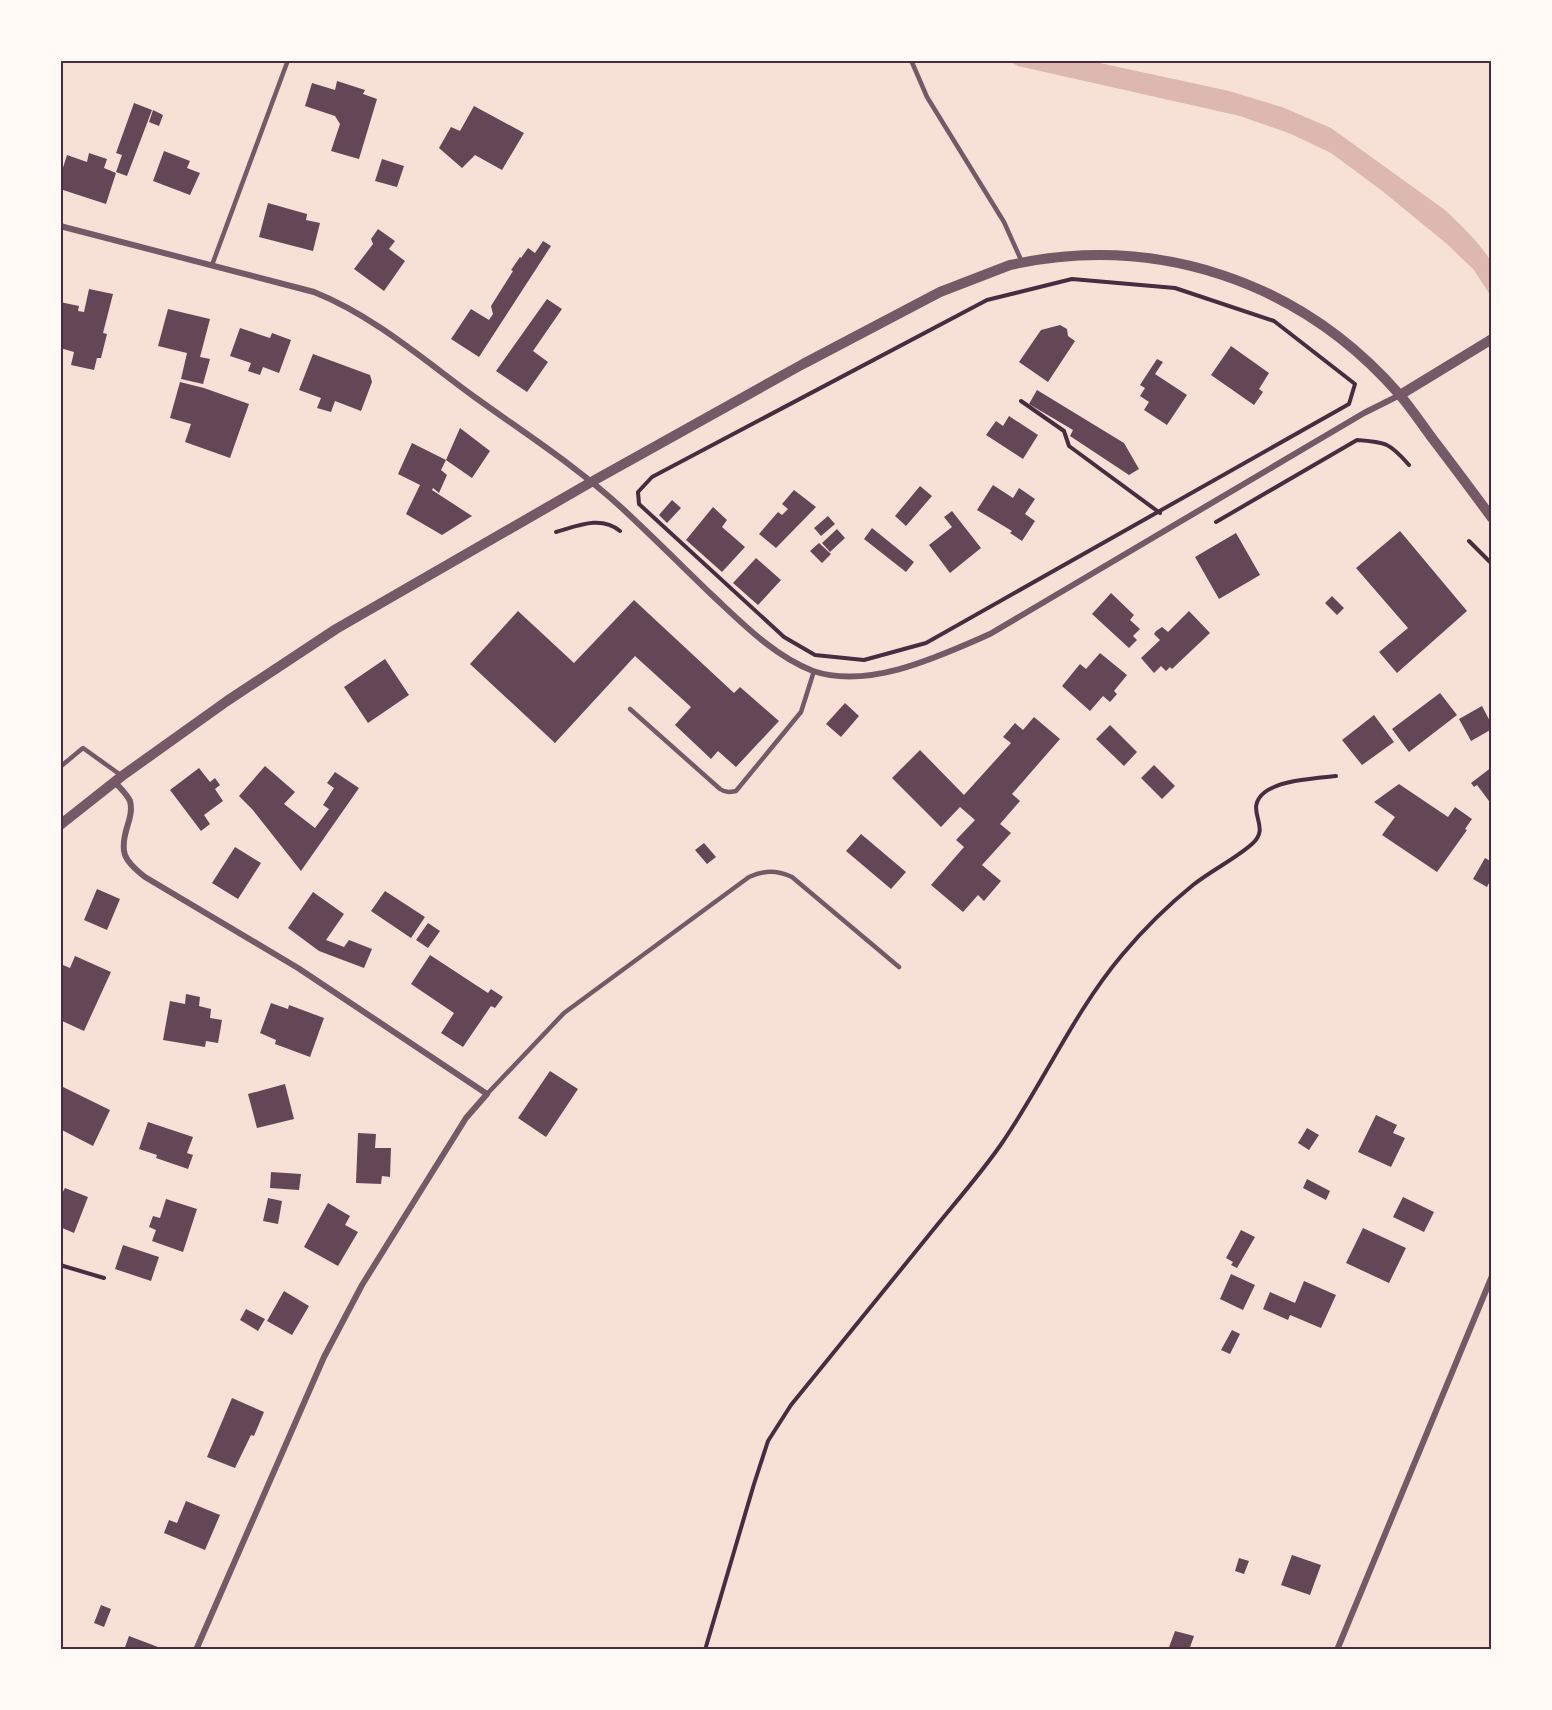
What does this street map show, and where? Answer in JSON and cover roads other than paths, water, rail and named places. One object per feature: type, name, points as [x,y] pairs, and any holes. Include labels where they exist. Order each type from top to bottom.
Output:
[{"type":"street","points":[[60,226],[314,292],[338,302],[382,328],[593,482],[743,624],[784,657],[814,671],[852,677],[879,674],[947,653],[990,634],[1365,413],[1400,395],[1488,341]]},
{"type":"street","points":[[60,825],[118,779],[227,701],[336,629],[803,364],[940,292],[1022,262],[1044,258],[1115,254],[1165,260],[1222,275],[1279,298],[1323,325],[1362,356],[1400,395],[1492,518]]},
{"type":"street","points":[[118,779],[130,800],[130,816],[123,854],[128,864],[145,877],[298,968],[487,1094],[466,1118],[363,1285],[324,1358],[196,1650]]},
{"type":"street","points":[[1337,1650],[1492,1276]]},
{"type":"lane","points":[[212,266],[288,60]]},
{"type":"lane","points":[[911,60],[927,97],[1004,222],[1022,262]]},
{"type":"lane","points":[[630,709],[720,789],[725,792],[736,791],[801,712],[814,671]]},
{"type":"lane","points":[[60,767],[83,748],[118,779]]},
{"type":"lane","points":[[487,1094],[564,1013],[749,878],[762,871],[779,871],[792,877],[899,967]]}]
